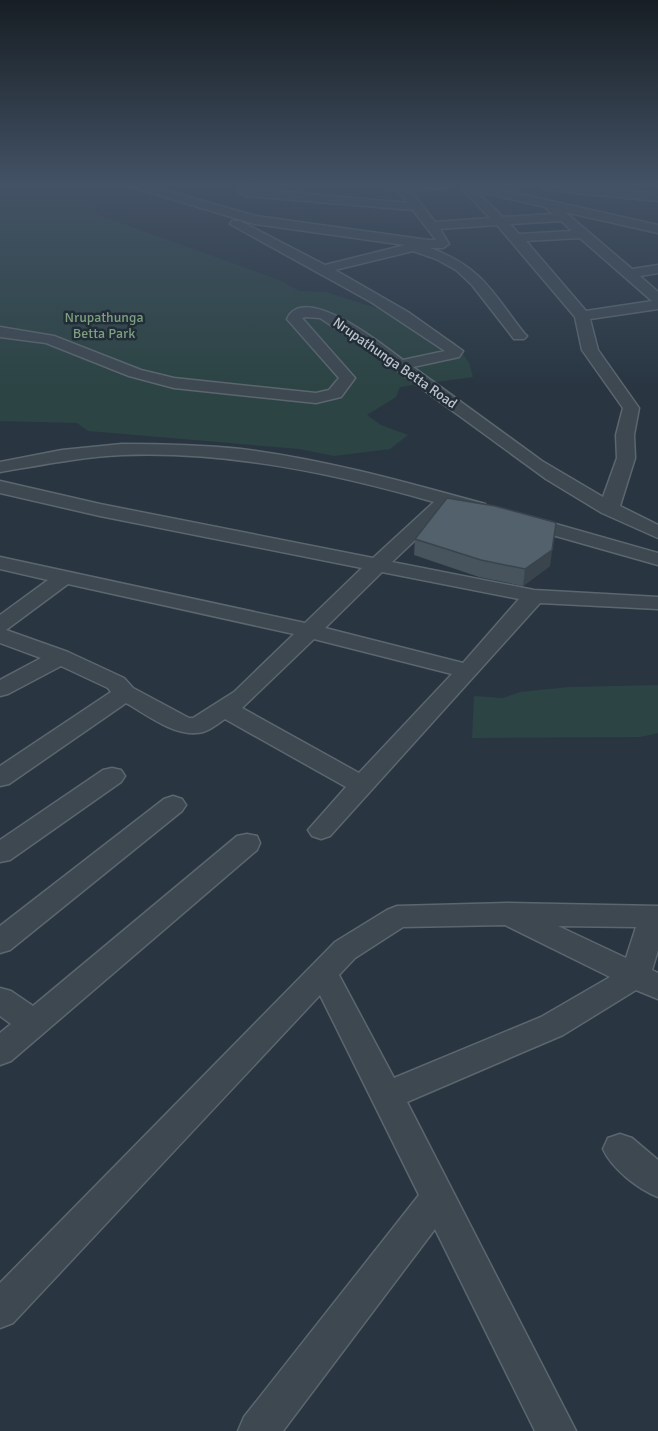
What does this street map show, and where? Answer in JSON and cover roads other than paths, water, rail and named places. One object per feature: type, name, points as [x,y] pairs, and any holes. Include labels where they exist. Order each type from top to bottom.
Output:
[{"type":"street","points":[[289,252],[324,269],[416,322],[455,351],[454,354],[400,365]]},
{"type":"street","points":[[295,255],[306,252]]},
{"type":"street","points":[[324,269],[392,252]]},
{"type":"street","points":[[433,252],[448,259],[473,277],[519,336]]},
{"type":"street","points":[[528,252],[582,316],[590,350],[631,408],[625,435],[626,458],[609,510]]},
{"type":"street","points":[[603,252],[658,299]]},
{"type":"street","points":[[629,274],[658,269]]},
{"type":"street","points":[[582,316],[658,305]]},
{"type":"street","name":"Nrupathunga Betta Road","points":[[0,332],[48,339],[135,373],[174,383],[302,397],[333,396],[342,390],[347,378],[294,319],[299,314],[312,312],[324,314],[441,393],[519,453],[609,510],[658,532]]},
{"type":"street","points":[[0,467],[58,454],[195,449],[291,461],[448,499],[658,559]]},
{"type":"street","points":[[0,487],[100,510],[534,596],[658,603]]},
{"type":"street","points":[[0,635],[60,657],[116,683],[125,693],[189,725],[201,724],[226,710],[242,697],[448,499]]},
{"type":"street","points":[[0,563],[62,579],[309,631],[468,671]]},
{"type":"street","points":[[0,625],[62,579]]},
{"type":"street","points":[[321,830],[534,596]]},
{"type":"street","points":[[0,689],[60,657]]},
{"type":"street","points":[[0,778],[125,693]]},
{"type":"street","points":[[226,710],[362,785]]},
{"type":"street","points":[[0,853],[112,776]]},
{"type":"street","points":[[0,942],[173,805]]},
{"type":"street","points":[[0,1052],[247,843]]},
{"type":"street","points":[[508,914],[647,982]]},
{"type":"street","points":[[0,1310],[345,950],[397,917],[508,914],[656,917],[647,982]]},
{"type":"street","points":[[323,973],[556,1431]]},
{"type":"street","points":[[387,1096],[552,1026],[647,982]]},
{"type":"street","points":[[0,1000],[34,1023]]},
{"type":"street","points":[[620,1149],[658,1180]]},
{"type":"street","points":[[258,1431],[438,1197]]},
{"type":"park label","name":"Nrupathunga Betta Park","points":[[104,326]]}]
